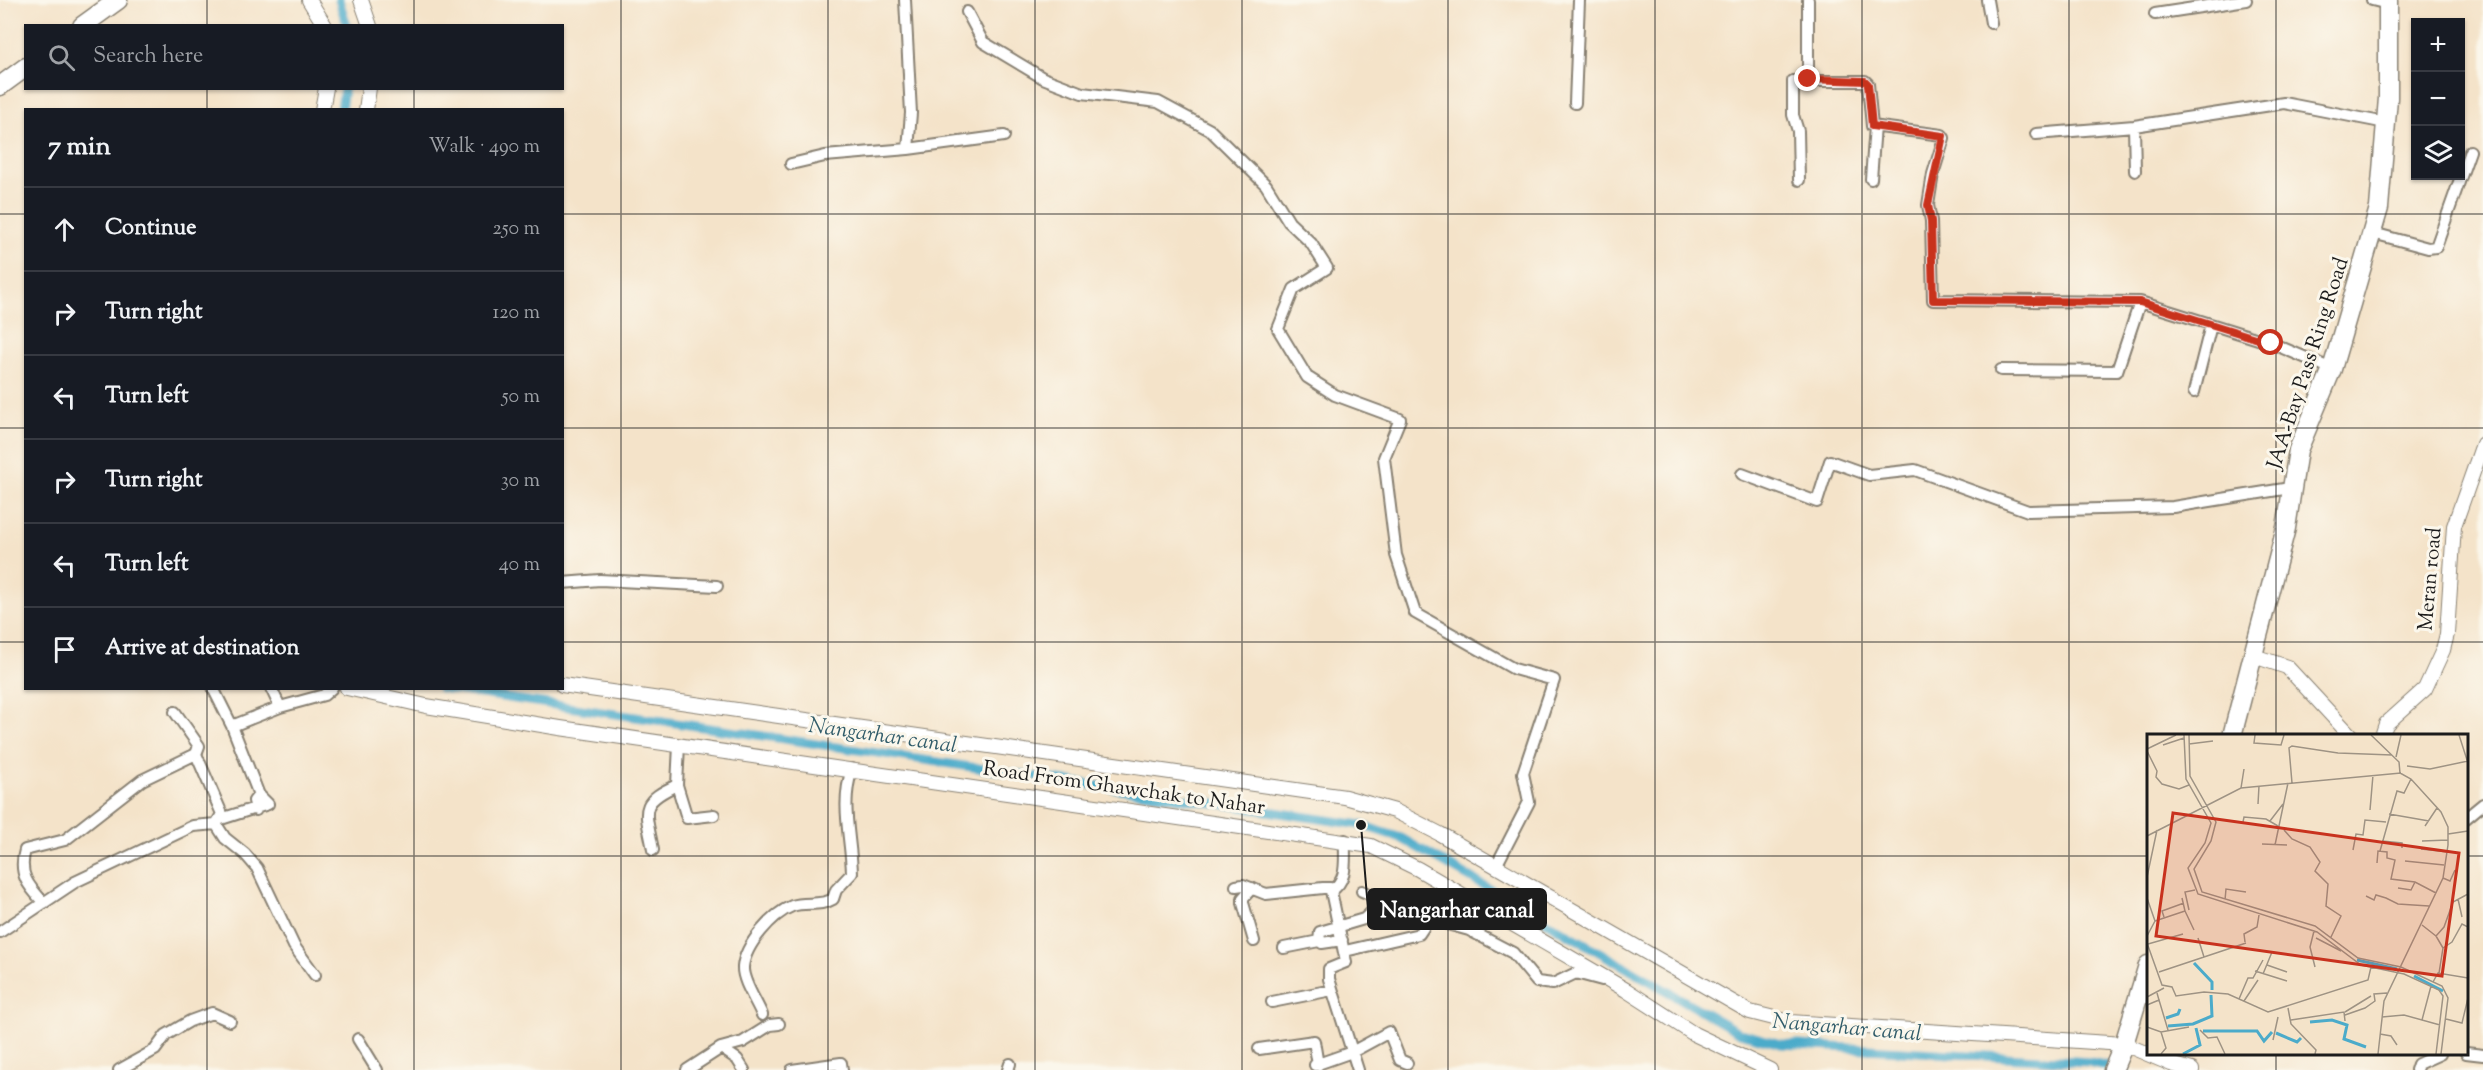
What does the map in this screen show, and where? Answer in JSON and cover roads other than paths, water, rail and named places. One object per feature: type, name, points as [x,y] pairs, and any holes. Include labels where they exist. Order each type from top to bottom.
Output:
[{"type":"main road","points":[[85,24],[118,0]]},
{"type":"main road","name":"JAA-Bay Pass Ring Road","points":[[2232,734],[2286,528],[2290,488],[2298,450],[2332,369],[2379,208],[2390,56],[2383,1]]},
{"type":"main road","points":[[0,86],[24,68]]},
{"type":"main road","points":[[2113,1070],[2124,1044],[2147,968]]},
{"type":"street","points":[[309,0],[324,24]]},
{"type":"street","points":[[361,0],[369,24]]},
{"type":"street","points":[[905,0],[911,113],[908,149]]},
{"type":"street","points":[[1575,103],[1579,0]]},
{"type":"street","points":[[1808,0],[1808,79]]},
{"type":"street","points":[[1987,0],[1991,22]]},
{"type":"street","points":[[2155,14],[2246,0]]},
{"type":"street","points":[[967,12],[984,42],[1043,78],[1082,93],[1158,102],[1210,130],[1266,185],[1289,222],[1311,243],[1327,268],[1294,289],[1278,329],[1307,377],[1335,395],[1400,418],[1384,458],[1396,555],[1414,613],[1514,669],[1554,680],[1523,772],[1530,802],[1496,866]]},
{"type":"street","points":[[1799,180],[1798,131],[1794,124],[1792,82],[1808,79],[1867,82],[1871,123],[1875,126],[1942,135],[1944,138],[1933,174],[1928,205],[1931,221],[1933,300],[2140,302],[2271,343],[2332,369]]},
{"type":"street","points":[[322,108],[326,90]]},
{"type":"street","points":[[366,108],[369,90]]},
{"type":"street","points":[[2036,134],[2134,126],[2284,103],[2386,123]]},
{"type":"street","points":[[1871,179],[1875,126]]},
{"type":"street","points":[[2134,126],[2135,171]]},
{"type":"street","points":[[791,164],[825,156],[908,149],[1004,136]]},
{"type":"street","points":[[2373,233],[2428,248],[2436,247],[2470,151]]},
{"type":"street","points":[[2001,370],[2117,371],[2140,302]]},
{"type":"street","points":[[2193,392],[2211,325]]},
{"type":"street","name":"Meran road","points":[[2384,734],[2386,724],[2425,689],[2443,650],[2454,526],[2483,444]]},
{"type":"street","points":[[1742,474],[1817,502],[1830,461],[1869,475],[1916,470],[2028,511],[2173,507],[2290,488]]},
{"type":"street","points":[[564,583],[600,580],[717,586]]},
{"type":"street","points":[[2254,656],[2287,667],[2350,734]]},
{"type":"street","points":[[564,685],[1346,797],[1395,811],[1750,1011],[1790,1022],[2124,1044],[2147,1054]]},
{"type":"street","points":[[0,932],[75,882],[193,826],[219,821],[268,804],[259,795],[232,726],[214,690]]},
{"type":"street","points":[[272,690],[280,707]]},
{"type":"street","points":[[232,726],[280,707],[324,695],[330,690]]},
{"type":"street","name":"Road From Ghawchak to Nahar","points":[[356,690],[426,706],[680,745],[1345,840],[1371,846],[1418,869],[1613,983],[1694,1034],[1770,1070]]},
{"type":"street","points":[[44,903],[28,885],[21,869],[25,850],[65,840],[142,780],[196,754],[199,746],[175,712]]},
{"type":"street","points":[[680,745],[677,785],[687,818],[714,815]]},
{"type":"street","points":[[196,754],[222,814],[219,821],[225,838],[245,854],[257,868],[294,946],[315,975]]},
{"type":"street","points":[[762,1015],[744,975],[743,967],[749,950],[771,920],[793,906],[826,903],[833,899],[836,890],[852,873],[851,846],[844,810],[846,788],[852,770]]},
{"type":"street","points":[[653,850],[647,812],[649,802],[656,794],[677,785]]},
{"type":"street","points":[[2468,816],[2483,804]]},
{"type":"street","points":[[1331,891],[1341,884],[1344,878],[1345,840]]},
{"type":"street","points":[[1236,886],[1243,885],[1266,894],[1330,888],[1346,962],[1329,969],[1329,980],[1358,1070]]},
{"type":"street","points":[[1252,888],[1243,898],[1243,903],[1254,941]]},
{"type":"street","points":[[1362,891],[1382,897],[1429,919],[1468,930],[1513,953],[1537,982],[1552,984],[1576,973],[1613,983]]},
{"type":"street","points":[[1319,941],[1320,932],[1364,919],[1374,910],[1382,897]]},
{"type":"street","points":[[1284,948],[1319,941],[1343,945],[1419,934],[1429,919]]},
{"type":"street","points":[[1272,1002],[1332,990]]},
{"type":"street","points":[[119,1070],[155,1050],[166,1035],[190,1021],[212,1012],[230,1022]]},
{"type":"street","points":[[687,1070],[721,1048],[743,1042],[770,1025],[779,1024]]},
{"type":"street","points":[[1260,1049],[1314,1041],[1317,1065],[1352,1052],[1389,1032],[1400,1060],[1407,1063]]},
{"type":"street","points":[[358,1039],[377,1070]]},
{"type":"street","points":[[721,1048],[737,1059],[744,1070]]},
{"type":"street","points":[[2468,1053],[2483,1055]]},
{"type":"street","points":[[2150,1055],[2192,1070]]},
{"type":"street","points":[[2416,1070],[2418,1064],[2436,1055]]},
{"type":"street","points":[[792,1070],[841,1063],[842,1070]]},
{"type":"waterway","name":"Nangarhar canal","points":[[339,0],[346,24]]},
{"type":"waterway","name":"Nangarhar canal","points":[[341,108],[344,90]]},
{"type":"waterway","name":"Nangarhar canal","points":[[454,690],[1361,825],[1401,838],[1740,1033],[1781,1044],[2090,1062],[2125,1070]]},
{"type":"place","name":"Nangarhar canal","points":[[1361,825]]}]
